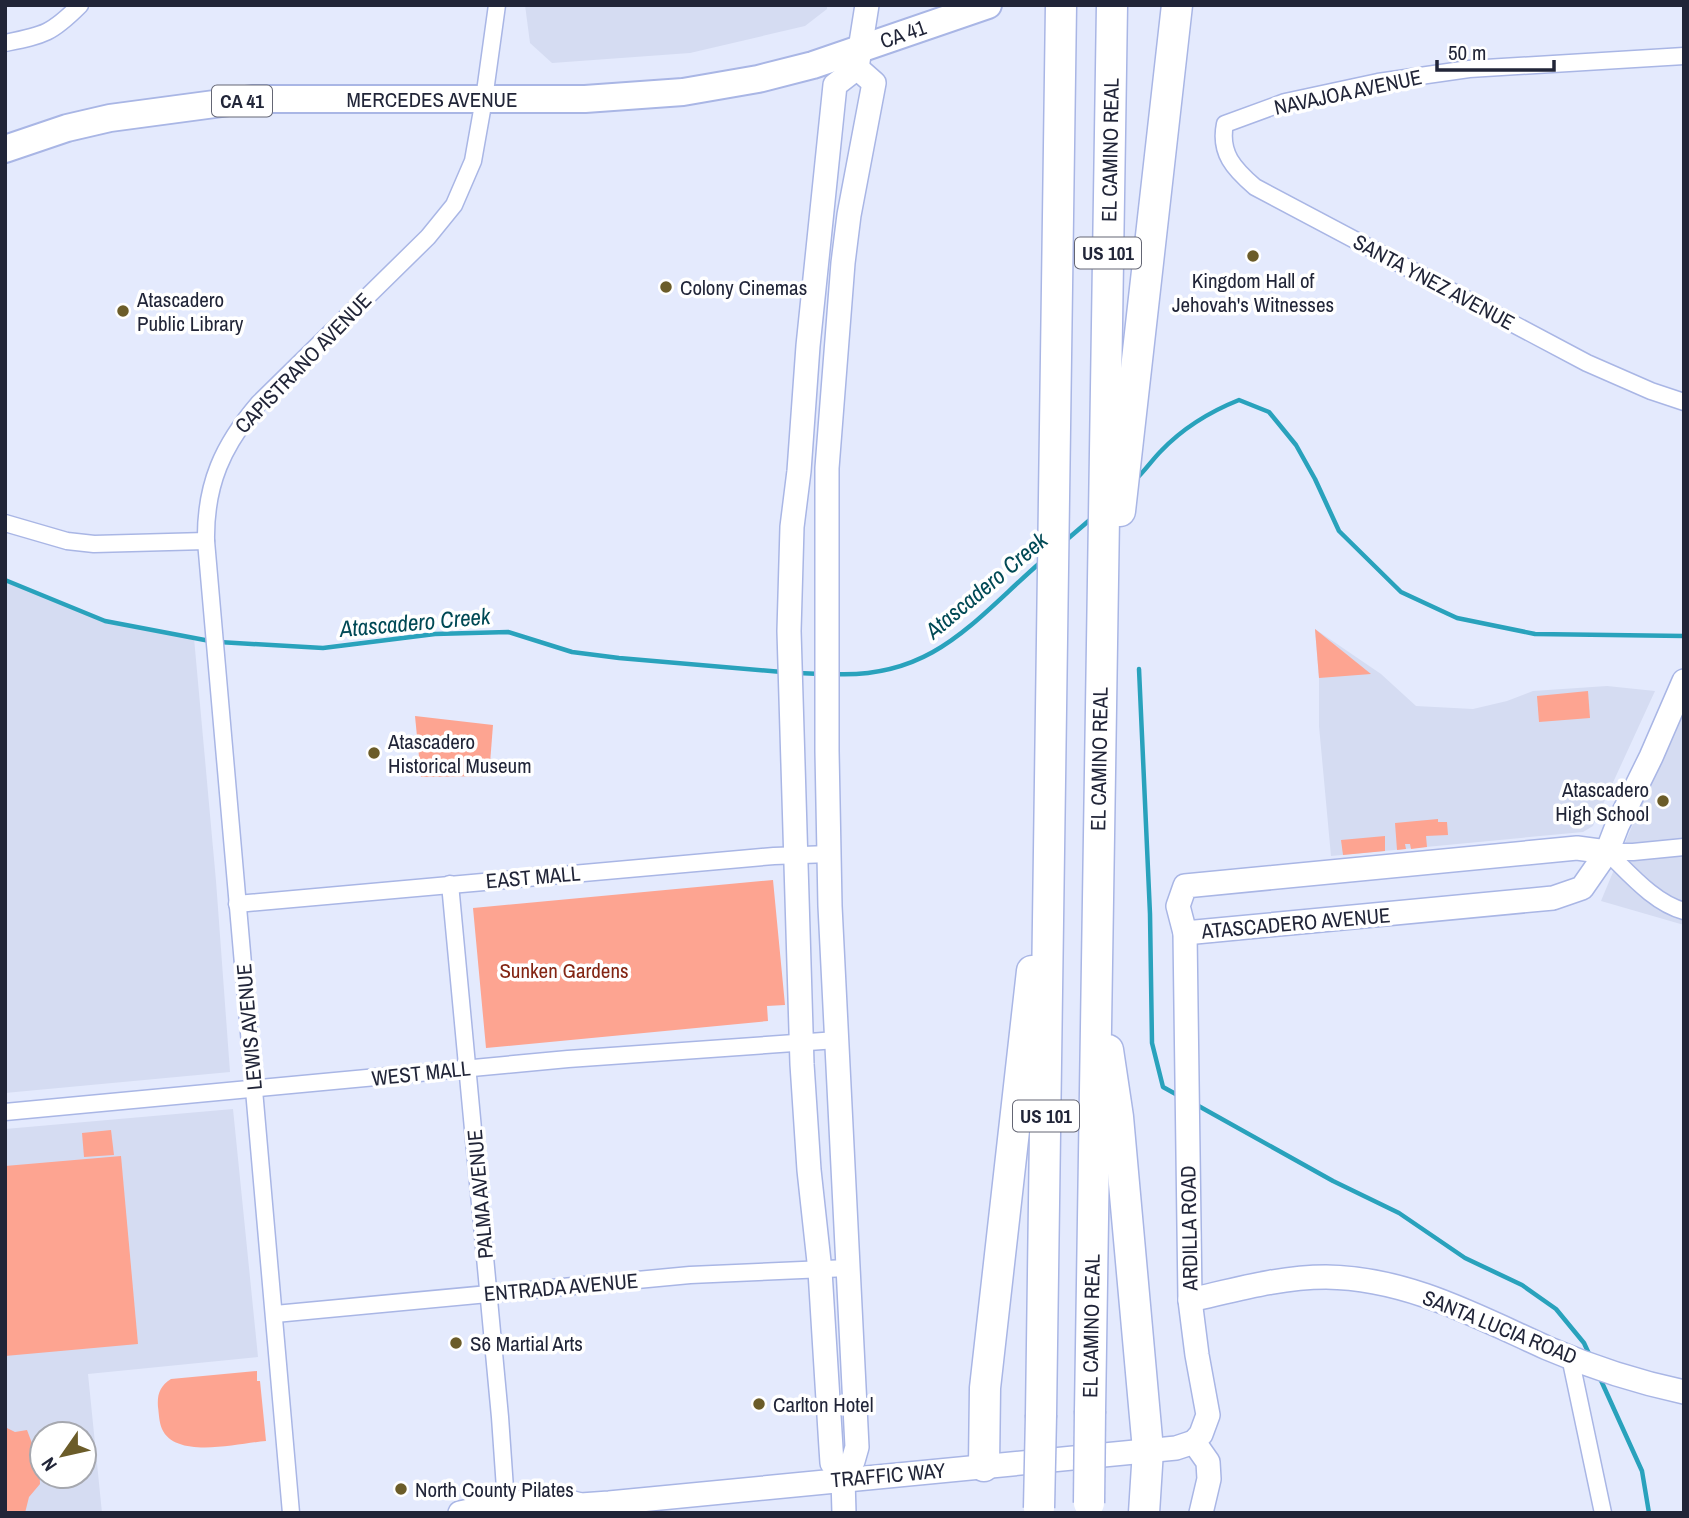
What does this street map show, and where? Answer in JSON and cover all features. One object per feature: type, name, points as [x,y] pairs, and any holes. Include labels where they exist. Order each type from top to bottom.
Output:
[{"type":"highway","name":"US 101","points":[[1039,1510],[1062,5]]},
{"type":"highway","points":[[1113,498],[1145,273],[1177,5]]},
{"type":"highway","name":"EL CAMINO REAL","points":[[1089,1508],[1102,554],[1113,498],[1112,10]]},
{"type":"highway","points":[[984,1465],[983,1417],[993,1307],[1050,818]]},
{"type":"highway","points":[[1096,973],[1118,1117],[1148,1450],[1144,1513]]},
{"type":"main road","name":"CA 41","points":[[858,59],[988,5],[995,5]]},
{"type":"main road","name":"MERCEDES AVENUE","points":[[5,149],[67,128],[110,118],[252,99],[623,98],[693,91],[813,65],[858,59]]},
{"type":"street","points":[[5,43],[36,38],[48,32],[80,5]]},
{"type":"street","name":"CAPISTRANO AVENUE","points":[[206,541],[206,513],[212,482],[230,439],[259,403],[445,217],[468,177],[484,99],[497,5]]},
{"type":"street","points":[[843,1479],[832,1462],[801,1042],[790,673],[792,527],[799,471],[808,339],[835,85],[858,59],[867,5]]},
{"type":"street","name":"NAVAJOA AVENUE","points":[[1224,124],[1285,102],[1430,74],[1469,69],[1684,56]]},
{"type":"street","points":[[844,1513],[843,1479],[857,1447],[830,854],[827,751],[827,468],[833,372],[849,215],[874,83],[858,59]]},
{"type":"street","name":"SANTA YNEZ AVENUE","points":[[1224,124],[1222,139],[1226,153],[1238,172],[1255,187],[1587,363],[1651,391],[1684,402]]},
{"type":"street","points":[[5,523],[67,541],[94,544],[206,541]]},
{"type":"street","name":"LEWIS AVENUE","points":[[206,541],[291,1513]]},
{"type":"street","name":"ATASCADERO AVENUE","points":[[1607,852],[1577,848],[1185,886],[1178,905],[1185,933],[1553,898],[1582,888],[1607,852],[1684,681]]},
{"type":"street","points":[[1607,852],[1684,846]]},
{"type":"street","points":[[1607,852],[1672,908],[1684,911]]},
{"type":"street","name":"EAST MALL","points":[[237,904],[830,854]]},
{"type":"street","name":"PALMA AVENUE","points":[[450,884],[506,1503]]},
{"type":"street","name":"ARDILLA ROAD","points":[[1185,933],[1190,1300],[1208,1416],[1201,1434],[1194,1442]]},
{"type":"street","name":"WEST MALL","points":[[5,1112],[467,1068],[837,1040]]},
{"type":"street","name":"ENTRADA AVENUE","points":[[275,1314],[690,1275],[848,1268]]},
{"type":"street","name":"SANTA LUCIA ROAD","points":[[1190,1300],[1275,1280],[1328,1277],[1356,1279],[1441,1300],[1570,1357],[1622,1376],[1684,1392]]},
{"type":"street","points":[[1570,1357],[1603,1513]]},
{"type":"street","points":[[1194,1442],[1208,1462],[1209,1479],[1201,1513]]},
{"type":"street","name":"TRAFFIC WAY","points":[[460,1513],[506,1503],[565,1501],[610,1508],[843,1479],[1176,1448],[1194,1442]]},
{"type":"street","name":"TRAFFIC WAY","points":[[559,1513],[568,1512],[581,1505]]},
{"type":"shaded area","points":[[525,5],[827,5],[827,9],[805,26],[690,53],[552,63],[530,43]]},
{"type":"shaded area","points":[[5,580],[105,621],[194,638],[230,1072],[5,1093]]},
{"type":"shaded area","points":[[1315,629],[1381,674],[1416,706],[1473,709],[1507,701],[1533,691],[1607,686],[1655,691],[1593,826],[1583,832],[1331,856],[1319,726]]},
{"type":"shaded area","name":"Atascadero High School","points":[[1684,701],[1684,925],[1601,901]]},
{"type":"shaded area","points":[[233,1109],[258,1357],[88,1374],[93,1420],[28,1420],[28,1490],[98,1490],[98,1473],[102,1513],[5,1513],[5,1129]]},
{"type":"green space","points":[[1315,629],[1371,674],[1319,678]]},
{"type":"green space","points":[[1588,691],[1590,718],[1539,722],[1537,696]]},
{"type":"green space","points":[[415,716],[493,725],[489,776],[421,777]]},
{"type":"green space","points":[[1438,819],[1438,822],[1447,822],[1448,835],[1426,836],[1427,847],[1411,849],[1410,844],[1405,844],[1406,849],[1397,850],[1395,823]]},
{"type":"green space","points":[[1385,836],[1385,851],[1343,855],[1341,840]]},
{"type":"green space","name":"Sunken Gardens","points":[[773,880],[785,1005],[767,1006],[768,1021],[486,1048],[473,908]]},
{"type":"green space","points":[[111,1130],[114,1155],[84,1157],[82,1133]]},
{"type":"green space","points":[[121,1156],[138,1344],[5,1356],[5,1166]]},
{"type":"green space","points":[[257,1371],[266,1441],[194,1447],[169,1438],[162,1429],[158,1398],[164,1384],[171,1379]]},
{"type":"green space","points":[[5,1427],[15,1432],[27,1430],[28,1490],[35,1490],[29,1497],[25,1513],[5,1513]]},
{"type":"waterway","name":"Atascadero Creek","points":[[1135,480],[1161,451],[1187,428],[1239,400],[1269,412],[1296,445],[1339,531],[1401,592],[1457,618],[1535,634],[1684,636]]},
{"type":"waterway","name":"Atascadero Creek","points":[[1064,542],[1092,518]]},
{"type":"waterway","name":"Atascadero Creek","points":[[833,674],[868,673],[898,667],[925,656],[972,624],[1042,561]]},
{"type":"waterway","name":"Atascadero Creek","points":[[5,580],[105,621],[210,641]]},
{"type":"waterway","name":"Atascadero Creek","points":[[219,642],[323,648],[435,634],[508,632],[572,652],[782,672]]},
{"type":"waterway","points":[[1139,669],[1150,914],[1152,1043],[1163,1087],[1181,1097]]},
{"type":"waterway","name":"Atascadero Creek","points":[[798,673],[821,674]]},
{"type":"waterway","points":[[1195,1104],[1333,1181],[1399,1213],[1465,1258],[1522,1285],[1556,1309],[1584,1343],[1590,1356]]},
{"type":"waterway","points":[[1599,1376],[1642,1471],[1649,1513]]},
{"type":"place","name":"Kingdom Hall of Jehovah's Witnesses","points":[[1253,256]]},
{"type":"place","name":"Colony Cinemas","points":[[666,287]]},
{"type":"place","name":"Atascadero Public Library","points":[[123,311]]},
{"type":"place","name":"Atascadero Historical Museum","points":[[374,753]]},
{"type":"place","name":"Atascadero High School","points":[[1663,801]]},
{"type":"place","name":"S6 Martial Arts","points":[[456,1343]]},
{"type":"place","name":"Carlton Hotel","points":[[759,1404]]},
{"type":"place","name":"North County Pilates","points":[[401,1489]]}]
